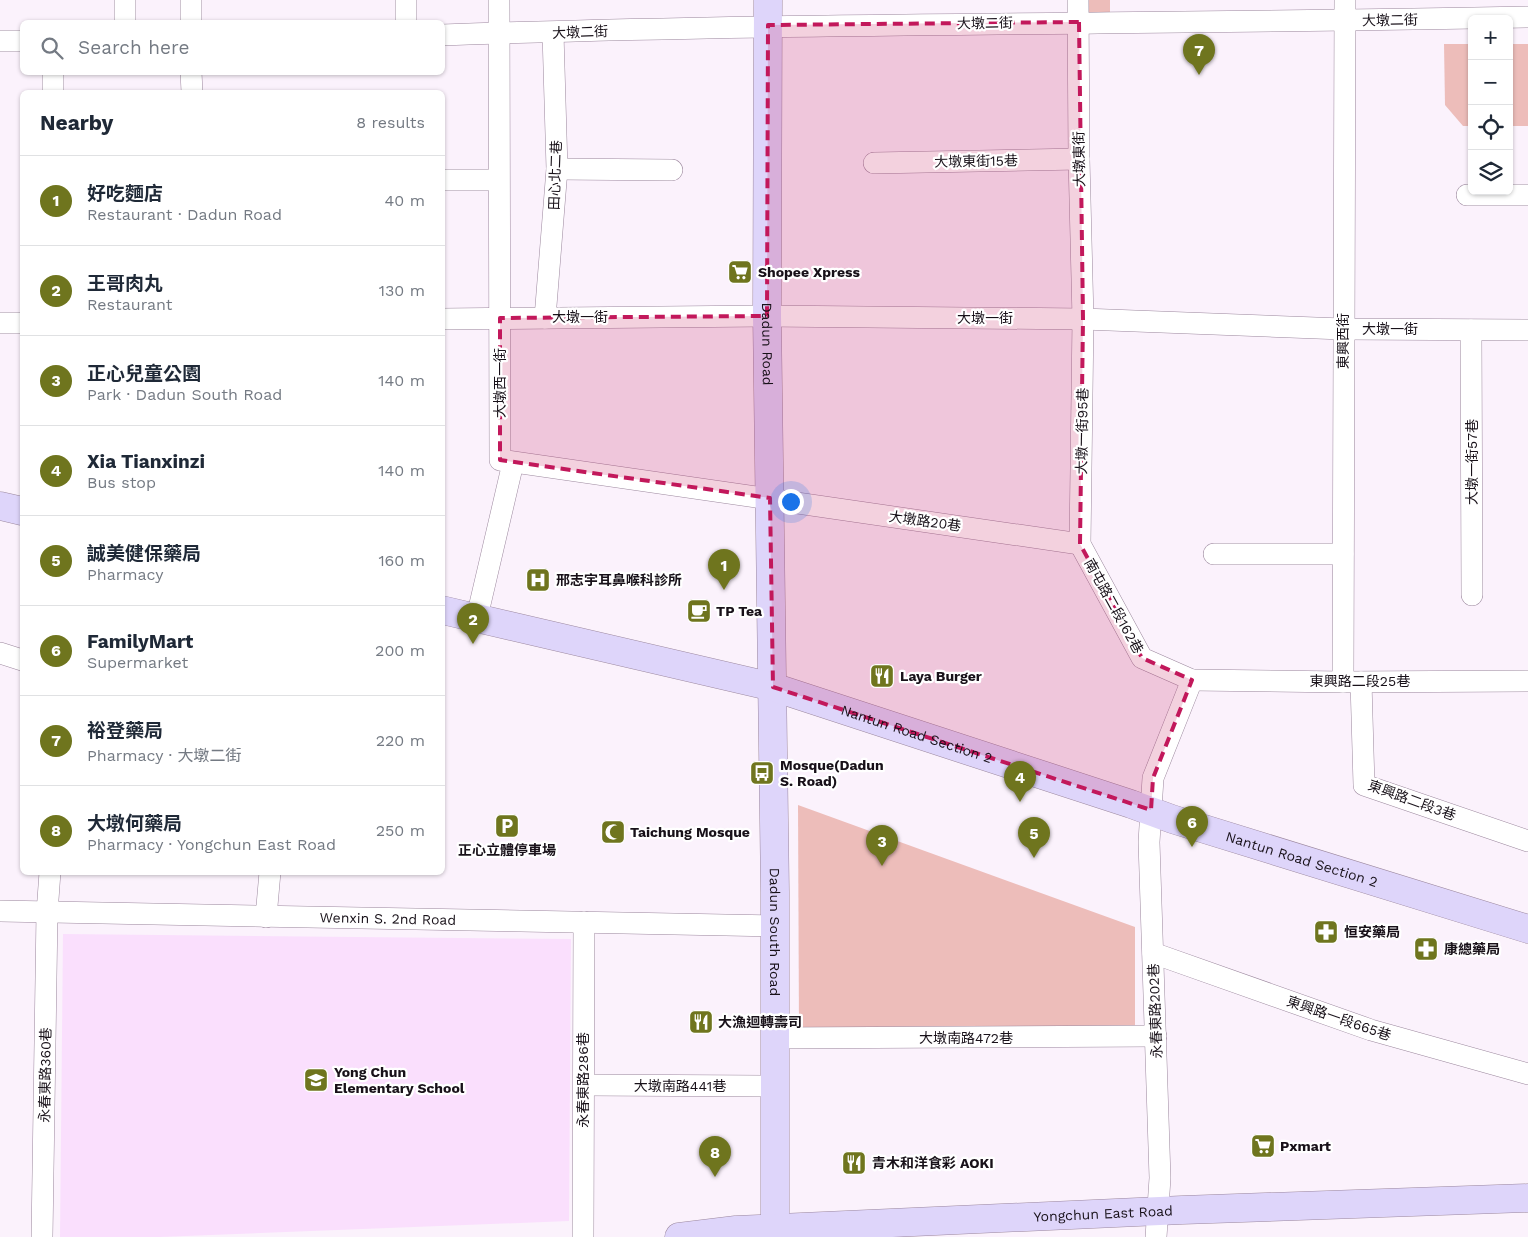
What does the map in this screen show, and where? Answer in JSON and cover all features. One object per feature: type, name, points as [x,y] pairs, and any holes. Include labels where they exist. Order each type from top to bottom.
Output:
[{"type":"street","points":[[125,0],[125,20]]},
{"type":"street","points":[[191,0],[191,20]]},
{"type":"street","points":[[406,0],[406,20]]},
{"type":"street","name":"大墩西一街","points":[[498,0],[500,460],[513,463]]},
{"type":"street","name":"大墩東街","points":[[1078,0],[1083,319]]},
{"type":"street","name":"東興西街","points":[[1345,0],[1343,554],[1352,682]]},
{"type":"street","name":"大墩二街","points":[[445,35],[553,32],[768,13],[1079,22],[1345,21],[1528,17]]},
{"type":"street","name":"Dadun Road","points":[[768,13],[767,316],[773,687]]},
{"type":"street","name":"田心北二巷","points":[[545,318],[557,169],[553,32]]},
{"type":"street","points":[[0,41],[20,41]]},
{"type":"street","points":[[53,75],[53,90]]},
{"type":"street","points":[[191,75],[192,90]]},
{"type":"street","name":"大墩東街15巷","points":[[874,163],[1079,159]]},
{"type":"street","points":[[557,169],[672,170]]},
{"type":"street","points":[[445,180],[498,180]]},
{"type":"street","points":[[1467,195],[1528,195]]},
{"type":"street","name":"大墩一街","points":[[445,319],[767,316],[1083,319],[1343,329],[1528,330]]},
{"type":"street","name":"大墩一街95巷","points":[[1080,544],[1083,319]]},
{"type":"street","points":[[0,323],[20,323]]},
{"type":"street","name":"大墩一街57巷","points":[[1471,330],[1472,595]]},
{"type":"street","points":[[477,617],[513,463],[770,498]]},
{"type":"street","name":"大墩路20巷","points":[[770,498],[1080,544]]},
{"type":"street","name":"南屯路二段162巷","points":[[1080,544],[1142,658],[1192,680]]},
{"type":"street","points":[[1214,554],[1343,554]]},
{"type":"street","name":"Nantun Road Section 2","points":[[445,611],[773,687],[1151,810],[1172,819],[1528,929]]},
{"type":"street","points":[[0,653],[20,659]]},
{"type":"street","points":[[1151,810],[1153,778],[1192,680]]},
{"type":"street","name":"東興路二段25巷","points":[[1192,680],[1352,682],[1528,681]]},
{"type":"street","name":"東興路二段3巷","points":[[1352,682],[1364,785],[1528,841]]},
{"type":"street","name":"Dadun South Road","points":[[773,687],[776,926],[775,1233]]},
{"type":"street","name":"永春東路202巷","points":[[1151,810],[1149,842],[1160,1178],[1157,1224]]},
{"type":"street","name":"永春東路360巷","points":[[42,1237],[47,913],[50,875]]},
{"type":"street","points":[[266,917],[270,875]]},
{"type":"street","name":"Wenxin S. 2nd Road","points":[[0,911],[776,926]]},
{"type":"street","name":"永春東路286巷","points":[[582,1237],[584,922]]},
{"type":"street","name":"東興路一段665巷","points":[[1153,953],[1371,1030],[1528,1074]]},
{"type":"street","name":"大墩南路472巷","points":[[776,1038],[1156,1036]]},
{"type":"street","name":"大墩南路441巷","points":[[584,1085],[776,1086]]},
{"type":"street","name":"Yongchun East Road","points":[[679,1237],[736,1230],[775,1233],[1157,1224],[1528,1198]]},
{"type":"highlighted area","points":[[1079,22],[1083,319],[1080,544],[1142,658],[1192,680],[1153,778],[1151,810],[773,687],[770,498],[500,460],[500,318],[767,316],[768,25]]},
{"type":"shaded area","points":[[1081,0],[1110,0],[1110,20],[1081,20]]},
{"type":"shaded area","points":[[1444,44],[1468,44],[1468,126],[1463,126],[1445,105]]},
{"type":"shaded area","points":[[1513,44],[1528,44],[1528,126],[1513,126]]},
{"type":"shaded area","points":[[798,805],[1135,927],[1135,1030],[799,1031]]},
{"type":"shaded area","name":"Yong Chun Elementary School","points":[[63,934],[571,939],[569,1221],[160,1237],[60,1237]]},
{"type":"place","name":"裕登藥局","points":[[1199,75]]},
{"type":"place","name":"Shopee Xpress","points":[[740,272]]},
{"type":"place","name":"邢志宇耳鼻喉科診所","points":[[538,580]]},
{"type":"place","name":"好吃麵店","points":[[724,590]]},
{"type":"place","name":"TP Tea","points":[[699,611]]},
{"type":"place","name":"王哥肉丸","points":[[473,644]]},
{"type":"place","name":"Laya Burger","points":[[882,676]]},
{"type":"place","name":"Mosque(Dadun S. Road)","points":[[762,773]]},
{"type":"place","name":"Xia Tianxinzi","points":[[1020,802]]},
{"type":"place","name":"正心立體停車場","points":[[507,826]]},
{"type":"place","name":"Taichung Mosque","points":[[613,832]]},
{"type":"place","name":"FamilyMart","points":[[1192,847]]},
{"type":"place","name":"誠美健保藥局","points":[[1034,858]]},
{"type":"place","name":"正心兒童公園","points":[[882,866]]},
{"type":"place","name":"恒安藥局","points":[[1326,932]]},
{"type":"place","name":"康總藥局","points":[[1426,949]]},
{"type":"place","name":"大漁迴轉壽司","points":[[701,1022]]},
{"type":"place","name":"Yong Chun Elementary School","points":[[316,1080]]},
{"type":"place","name":"Pxmart","points":[[1263,1146]]},
{"type":"place","name":"青木和洋食彩 AOKI","points":[[854,1163]]},
{"type":"place","name":"大墩何藥局","points":[[715,1177]]}]
